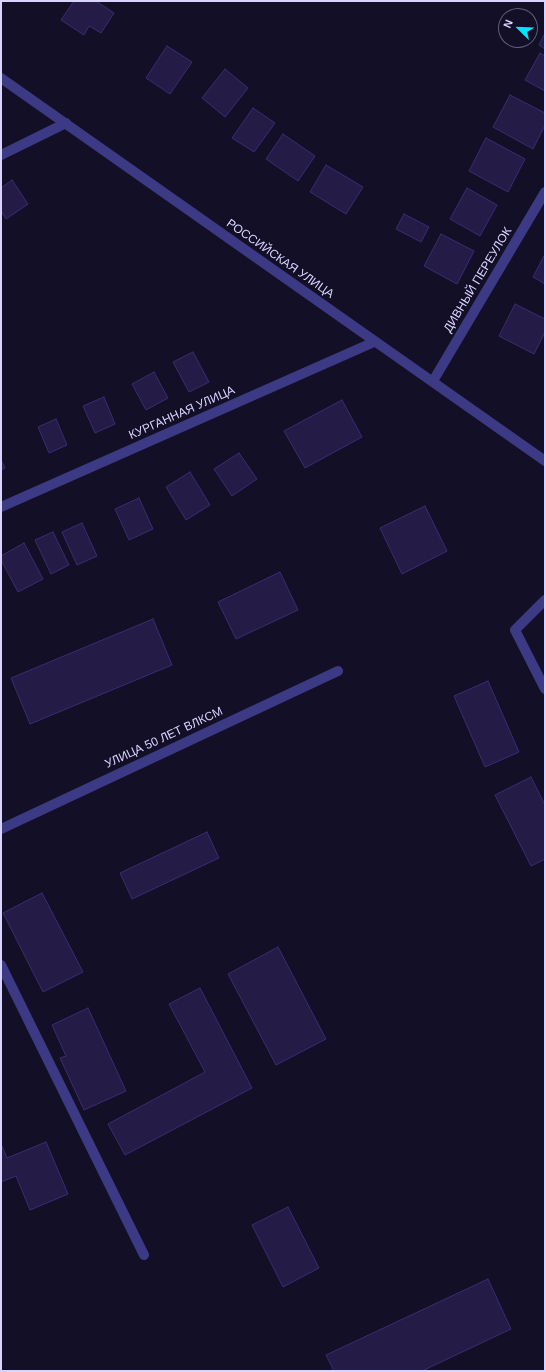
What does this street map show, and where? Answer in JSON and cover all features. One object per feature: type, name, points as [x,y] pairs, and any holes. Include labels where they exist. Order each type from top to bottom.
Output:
[{"type":"street","name":"РОССИЙСКАЯ УЛИЦА","points":[[1,78],[545,461]]},
{"type":"street","points":[[1,155],[66,123]]},
{"type":"street","name":"ДИВНЫЙ ПЕРЕУЛОК","points":[[433,381],[545,192]]},
{"type":"street","name":"КУРГАННАЯ УЛИЦА","points":[[1,507],[374,342]]},
{"type":"street","points":[[545,600],[515,630],[545,689]]},
{"type":"street","name":"УЛИЦА 50 ЛЕТ ВЛКСМ","points":[[1,829],[338,671]]},
{"type":"street","points":[[1,965],[144,1255]]},
{"type":"building","points":[[74,1],[96,1],[114,13],[101,33],[89,26],[84,35],[61,20]]},
{"type":"building","points":[[545,33],[545,49],[539,45]]},
{"type":"building","points":[[167,46],[192,62],[170,94],[146,78]]},
{"type":"building","points":[[540,53],[545,56],[545,91],[525,80]]},
{"type":"building","points":[[225,69],[248,88],[225,117],[202,98]]},
{"type":"building","points":[[510,95],[545,113],[545,125],[533,149],[493,127]]},
{"type":"building","points":[[253,108],[275,123],[254,152],[232,138]]},
{"type":"building","points":[[283,134],[315,156],[298,181],[266,159]]},
{"type":"building","points":[[486,138],[525,159],[508,192],[469,171]]},
{"type":"building","points":[[326,165],[363,187],[346,214],[310,192]]},
{"type":"building","points":[[12,180],[28,204],[6,219],[1,211],[1,188]]},
{"type":"building","points":[[467,188],[497,205],[480,236],[450,219]]},
{"type":"building","points":[[404,214],[429,227],[421,242],[396,229]]},
{"type":"building","points":[[441,234],[474,251],[457,284],[424,266]]},
{"type":"building","points":[[545,254],[545,284],[533,277]]},
{"type":"building","points":[[515,304],[545,319],[545,332],[534,354],[499,336]]},
{"type":"building","points":[[193,352],[209,382],[189,392],[173,362]]},
{"type":"building","points":[[154,372],[168,398],[146,410],[132,384]]},
{"type":"building","points":[[104,397],[115,424],[95,433],[83,406]]},
{"type":"building","points":[[342,400],[362,437],[305,468],[284,431]]},
{"type":"building","points":[[56,419],[67,445],[49,453],[38,427]]},
{"type":"building","points":[[239,453],[257,479],[232,496],[214,469]]},
{"type":"building","points":[[1,460],[5,468],[1,470]]},
{"type":"building","points":[[190,472],[210,505],[186,520],[166,487]]},
{"type":"building","points":[[139,498],[153,529],[129,540],[115,509]]},
{"type":"building","points":[[425,506],[447,551],[402,574],[380,528]]},
{"type":"building","points":[[82,523],[97,556],[77,565],[62,532]]},
{"type":"building","points":[[53,532],[69,565],[51,574],[35,540]]},
{"type":"building","points":[[24,543],[43,579],[18,592],[1,560],[1,556]]},
{"type":"building","points":[[280,572],[298,610],[236,639],[218,602]]},
{"type":"building","points":[[153,619],[172,665],[30,724],[11,678]]},
{"type":"building","points":[[488,681],[519,752],[485,767],[454,696]]},
{"type":"building","points":[[531,777],[545,805],[545,859],[531,866],[495,795]]},
{"type":"building","points":[[207,832],[219,858],[132,899],[120,873]]},
{"type":"building","points":[[42,893],[83,972],[43,992],[3,913]]},
{"type":"building","points":[[278,947],[326,1039],[276,1065],[228,974]]},
{"type":"building","points":[[200,988],[252,1088],[125,1155],[108,1124],[205,1072],[169,1004]]},
{"type":"building","points":[[88,1008],[126,1091],[84,1110],[60,1058],[66,1056],[52,1025]]},
{"type":"building","points":[[46,1142],[68,1194],[30,1210],[16,1176],[1,1182],[1,1144],[7,1158]]},
{"type":"building","points":[[288,1207],[319,1268],[283,1287],[252,1225]]},
{"type":"building","points":[[488,1279],[511,1329],[422,1371],[334,1371],[326,1355]]}]
